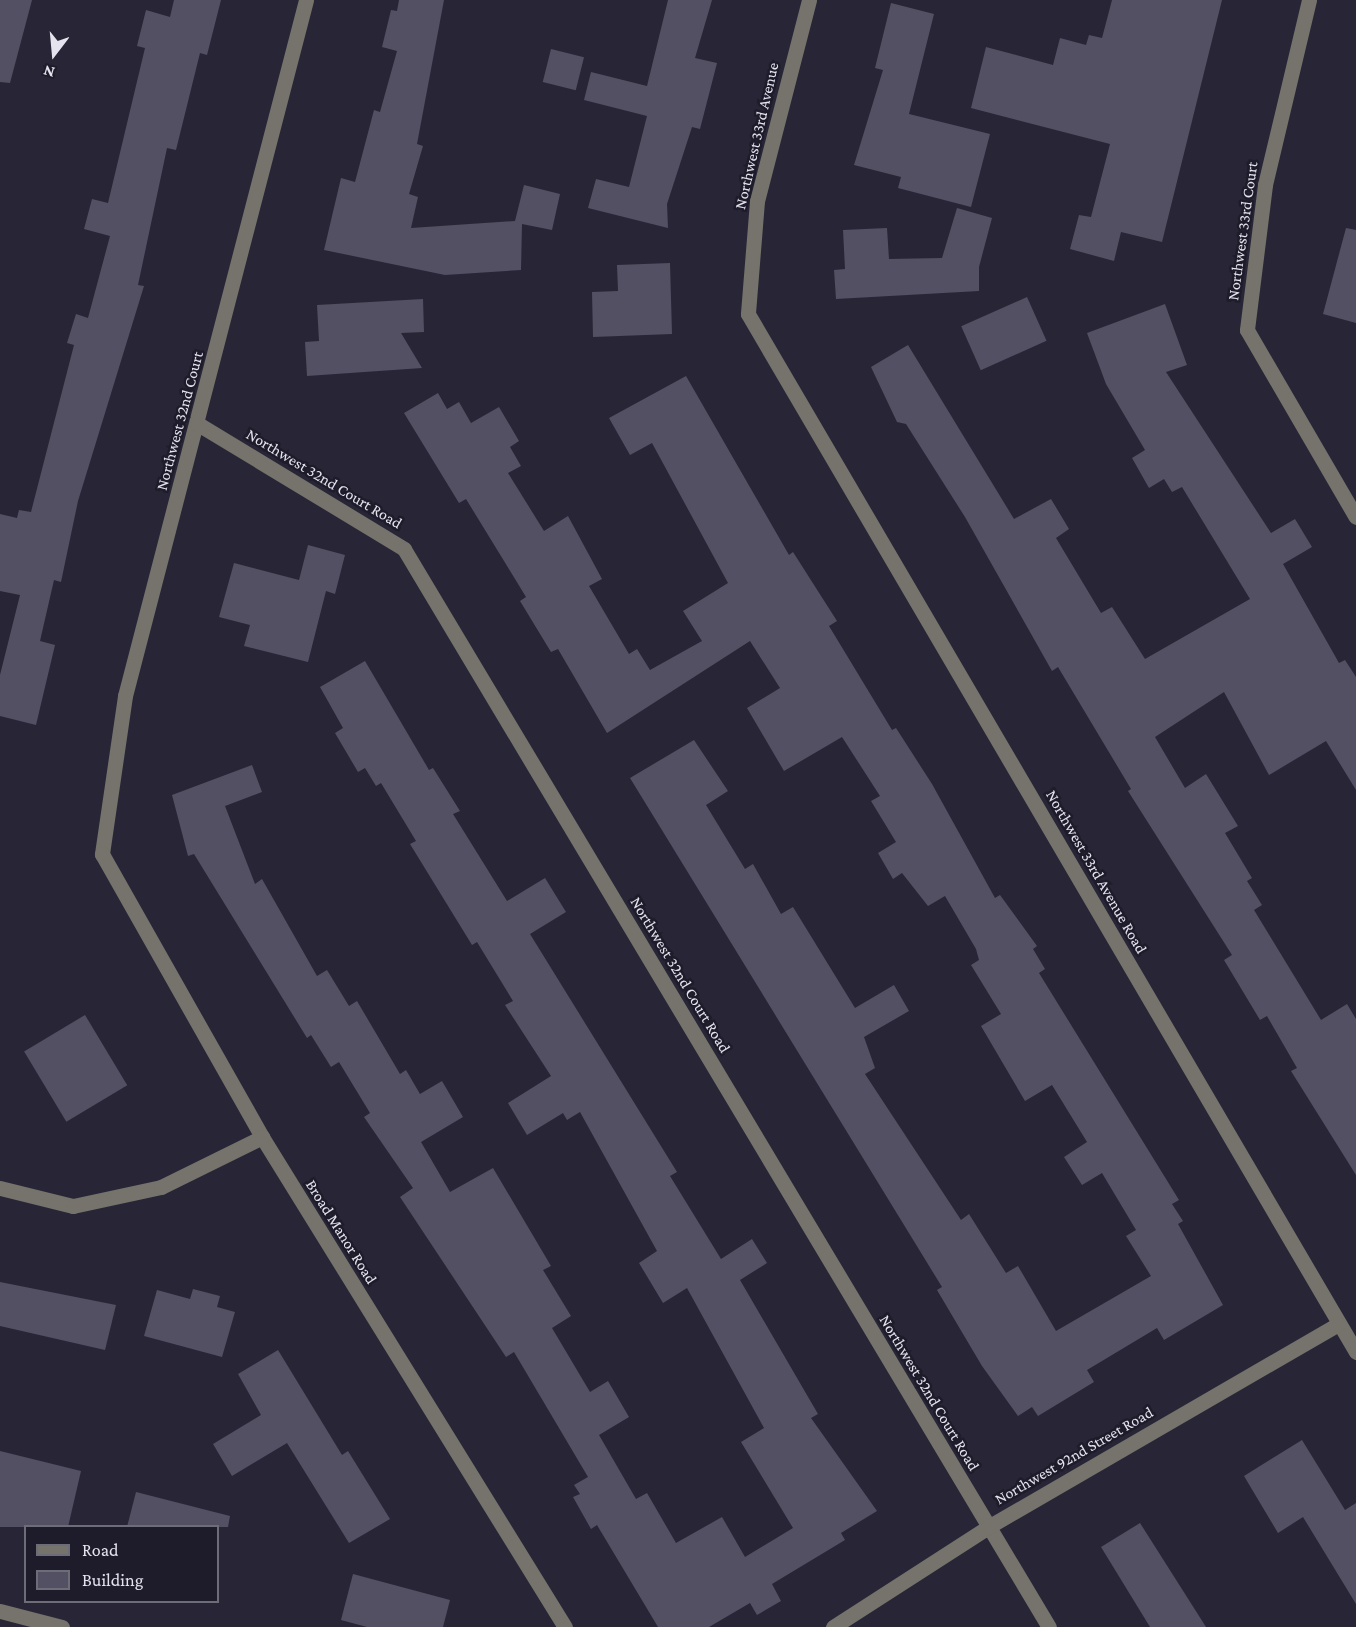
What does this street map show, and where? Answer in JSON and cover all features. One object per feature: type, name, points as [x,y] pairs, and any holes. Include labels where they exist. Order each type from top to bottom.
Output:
[{"type":"street","name":"Northwest 32nd Court","points":[[102,854],[125,696],[198,424],[306,0]]},
{"type":"street","name":"Northwest 33rd Avenue","points":[[806,409],[748,314],[757,201],[809,0]]},
{"type":"street","name":"Northwest 33rd Court","points":[[1309,0],[1265,185],[1247,330],[1299,423],[1356,517]]},
{"type":"street","name":"Northwest 33rd Avenue Road","points":[[806,409],[1356,1352]]},
{"type":"street","name":"Northwest 32nd Court Road","points":[[198,424],[404,549],[1048,1627]]},
{"type":"street","name":"Broad Manor Road","points":[[102,854],[262,1137],[562,1626]]},
{"type":"street","points":[[0,1188],[73,1206],[161,1187],[262,1137]]},
{"type":"street","name":"Northwest 92nd Street Road","points":[[833,1627],[988,1527],[1338,1324]]},
{"type":"street","points":[[0,1611],[43,1625],[62,1627]]},
{"type":"building","points":[[0,0],[32,0],[10,83],[0,82]]},
{"type":"building","points":[[174,0],[221,0],[207,55],[200,53],[176,150],[167,148],[138,285],[144,286],[78,501],[61,582],[54,580],[40,641],[55,645],[36,725],[0,716],[0,675],[20,595],[0,591],[0,514],[17,518],[19,510],[31,512],[74,345],[67,343],[76,314],[88,318],[110,236],[84,229],[92,199],[108,203],[145,48],[137,46],[146,10],[170,17]]},
{"type":"building","points":[[399,0],[444,0],[417,144],[423,146],[409,194],[418,197],[411,228],[515,221],[524,185],[560,194],[552,230],[522,224],[521,270],[445,275],[324,250],[341,178],[355,182],[374,110],[380,112],[397,51],[382,47],[391,10],[397,11]]},
{"type":"building","points":[[668,0],[712,0],[695,58],[717,63],[700,129],[692,127],[667,204],[668,228],[588,208],[596,179],[629,187],[647,116],[584,100],[591,72],[647,86]]},
{"type":"building","points":[[1112,0],[1222,0],[1162,242],[1121,232],[1114,261],[1070,249],[1079,215],[1091,217],[1110,144],[971,108],[986,47],[1053,65],[1060,38],[1086,45],[1089,35],[1102,38]]},
{"type":"building","points":[[891,3],[934,14],[909,114],[990,134],[971,207],[898,188],[901,177],[854,165],[883,70],[875,68]]},
{"type":"building","points":[[551,49],[584,57],[576,90],[543,82]]},
{"type":"building","points":[[957,208],[992,218],[979,267],[979,291],[836,299],[834,270],[845,269],[843,230],[887,228],[889,259],[942,258]]},
{"type":"building","points":[[1346,228],[1356,230],[1356,323],[1323,314]]},
{"type":"building","points":[[670,263],[672,334],[593,337],[592,292],[618,291],[617,265]]},
{"type":"building","points":[[1027,297],[1047,341],[981,370],[961,326]]},
{"type":"building","points":[[423,299],[424,332],[401,333],[422,368],[307,376],[305,342],[319,341],[317,305]]},
{"type":"building","points":[[1165,304],[1187,365],[1166,372],[1271,533],[1295,519],[1312,547],[1283,564],[1339,663],[1345,660],[1356,677],[1356,790],[1326,741],[1269,775],[1224,692],[1155,737],[1185,788],[1206,774],[1238,826],[1225,833],[1252,878],[1247,881],[1262,905],[1254,910],[1321,1020],[1347,1004],[1356,1019],[1356,1175],[1291,1071],[1297,1068],[1267,1016],[1260,1020],[1224,960],[1232,955],[1128,791],[1131,789],[1058,667],[1052,671],[965,517],[906,424],[897,422],[871,367],[908,345],[1014,519],[1051,499],[1069,529],[1056,538],[1101,613],[1112,607],[1145,659],[1250,599],[1182,487],[1172,492],[1164,479],[1149,488],[1132,458],[1145,450],[1106,384],[1087,333]]},
{"type":"building","points":[[686,376],[789,555],[793,552],[837,621],[829,626],[892,730],[896,728],[932,784],[995,898],[1000,895],[1037,946],[1033,949],[1045,969],[1039,973],[1179,1200],[1172,1204],[1183,1221],[1178,1224],[1223,1305],[1164,1340],[1157,1328],[1087,1370],[1094,1382],[1038,1416],[1032,1407],[1018,1416],[982,1366],[937,1290],[942,1287],[630,778],[694,740],[728,791],[706,805],[745,869],[753,864],[781,914],[793,907],[855,1008],[894,985],[909,1011],[864,1037],[875,1068],[865,1074],[961,1220],[969,1214],[1006,1273],[1018,1266],[1056,1331],[1151,1276],[1126,1236],[1136,1230],[1102,1173],[1082,1185],[1064,1157],[1087,1142],[1052,1085],[1025,1101],[981,1026],[1001,1014],[971,965],[979,960],[976,949],[945,896],[928,906],[902,873],[893,879],[878,853],[896,842],[871,801],[880,796],[842,737],[784,771],[747,708],[780,688],[750,641],[607,733],[558,649],[551,652],[520,601],[526,597],[466,499],[459,503],[404,413],[438,393],[447,409],[459,402],[471,423],[499,407],[519,441],[510,447],[521,466],[508,473],[544,531],[568,516],[602,579],[589,586],[629,654],[637,649],[650,670],[702,641],[683,611],[728,583],[652,443],[630,455],[609,418]]},
{"type":"building","points":[[308,545],[345,555],[335,594],[326,591],[308,662],[244,646],[250,625],[219,617],[234,563],[299,580]]},
{"type":"building","points":[[365,661],[429,770],[433,768],[460,811],[453,814],[507,901],[545,878],[566,912],[530,934],[677,1172],[670,1176],[721,1259],[752,1239],[767,1263],[740,1280],[818,1414],[811,1418],[877,1511],[841,1533],[845,1540],[772,1584],[781,1601],[757,1615],[750,1603],[709,1627],[658,1627],[597,1525],[591,1529],[573,1497],[580,1494],[574,1485],[588,1477],[514,1352],[506,1357],[400,1197],[413,1188],[364,1117],[370,1113],[339,1062],[331,1067],[311,1035],[307,1038],[194,854],[188,856],[172,795],[252,765],[262,792],[225,806],[255,884],[262,879],[317,976],[327,970],[349,1006],[357,1001],[400,1074],[406,1070],[420,1094],[442,1081],[463,1117],[421,1142],[450,1192],[493,1168],[551,1266],[543,1270],[571,1316],[552,1328],[590,1392],[608,1381],[629,1417],[599,1435],[636,1499],[647,1493],[676,1543],[722,1517],[745,1557],[793,1528],[741,1442],[764,1428],[687,1288],[663,1303],[639,1263],[657,1251],[580,1112],[567,1120],[563,1113],[527,1135],[508,1103],[551,1076],[505,1005],[513,1001],[477,942],[472,945],[410,844],[416,841],[381,783],[376,786],[365,768],[358,772],[335,733],[343,728],[320,687]]},
{"type":"building","points":[[85,1015],[127,1085],[66,1122],[24,1052]]},
{"type":"building","points":[[0,1282],[116,1305],[105,1350],[0,1326]]},
{"type":"building","points":[[193,1289],[220,1296],[217,1307],[235,1312],[222,1357],[144,1336],[157,1290],[190,1299]]},
{"type":"building","points":[[278,1350],[342,1455],[348,1451],[390,1519],[349,1543],[287,1443],[232,1476],[213,1444],[261,1415],[238,1374]]},
{"type":"building","points":[[1302,1440],[1345,1510],[1356,1503],[1356,1604],[1303,1517],[1278,1533],[1244,1476]]},
{"type":"building","points":[[0,1451],[81,1471],[68,1525],[0,1527]]},
{"type":"building","points":[[136,1492],[230,1516],[228,1527],[219,1527],[219,1525],[128,1525]]},
{"type":"building","points":[[1140,1523],[1206,1627],[1150,1627],[1101,1547]]},
{"type":"building","points":[[353,1574],[450,1600],[443,1627],[367,1627],[341,1620]]}]
